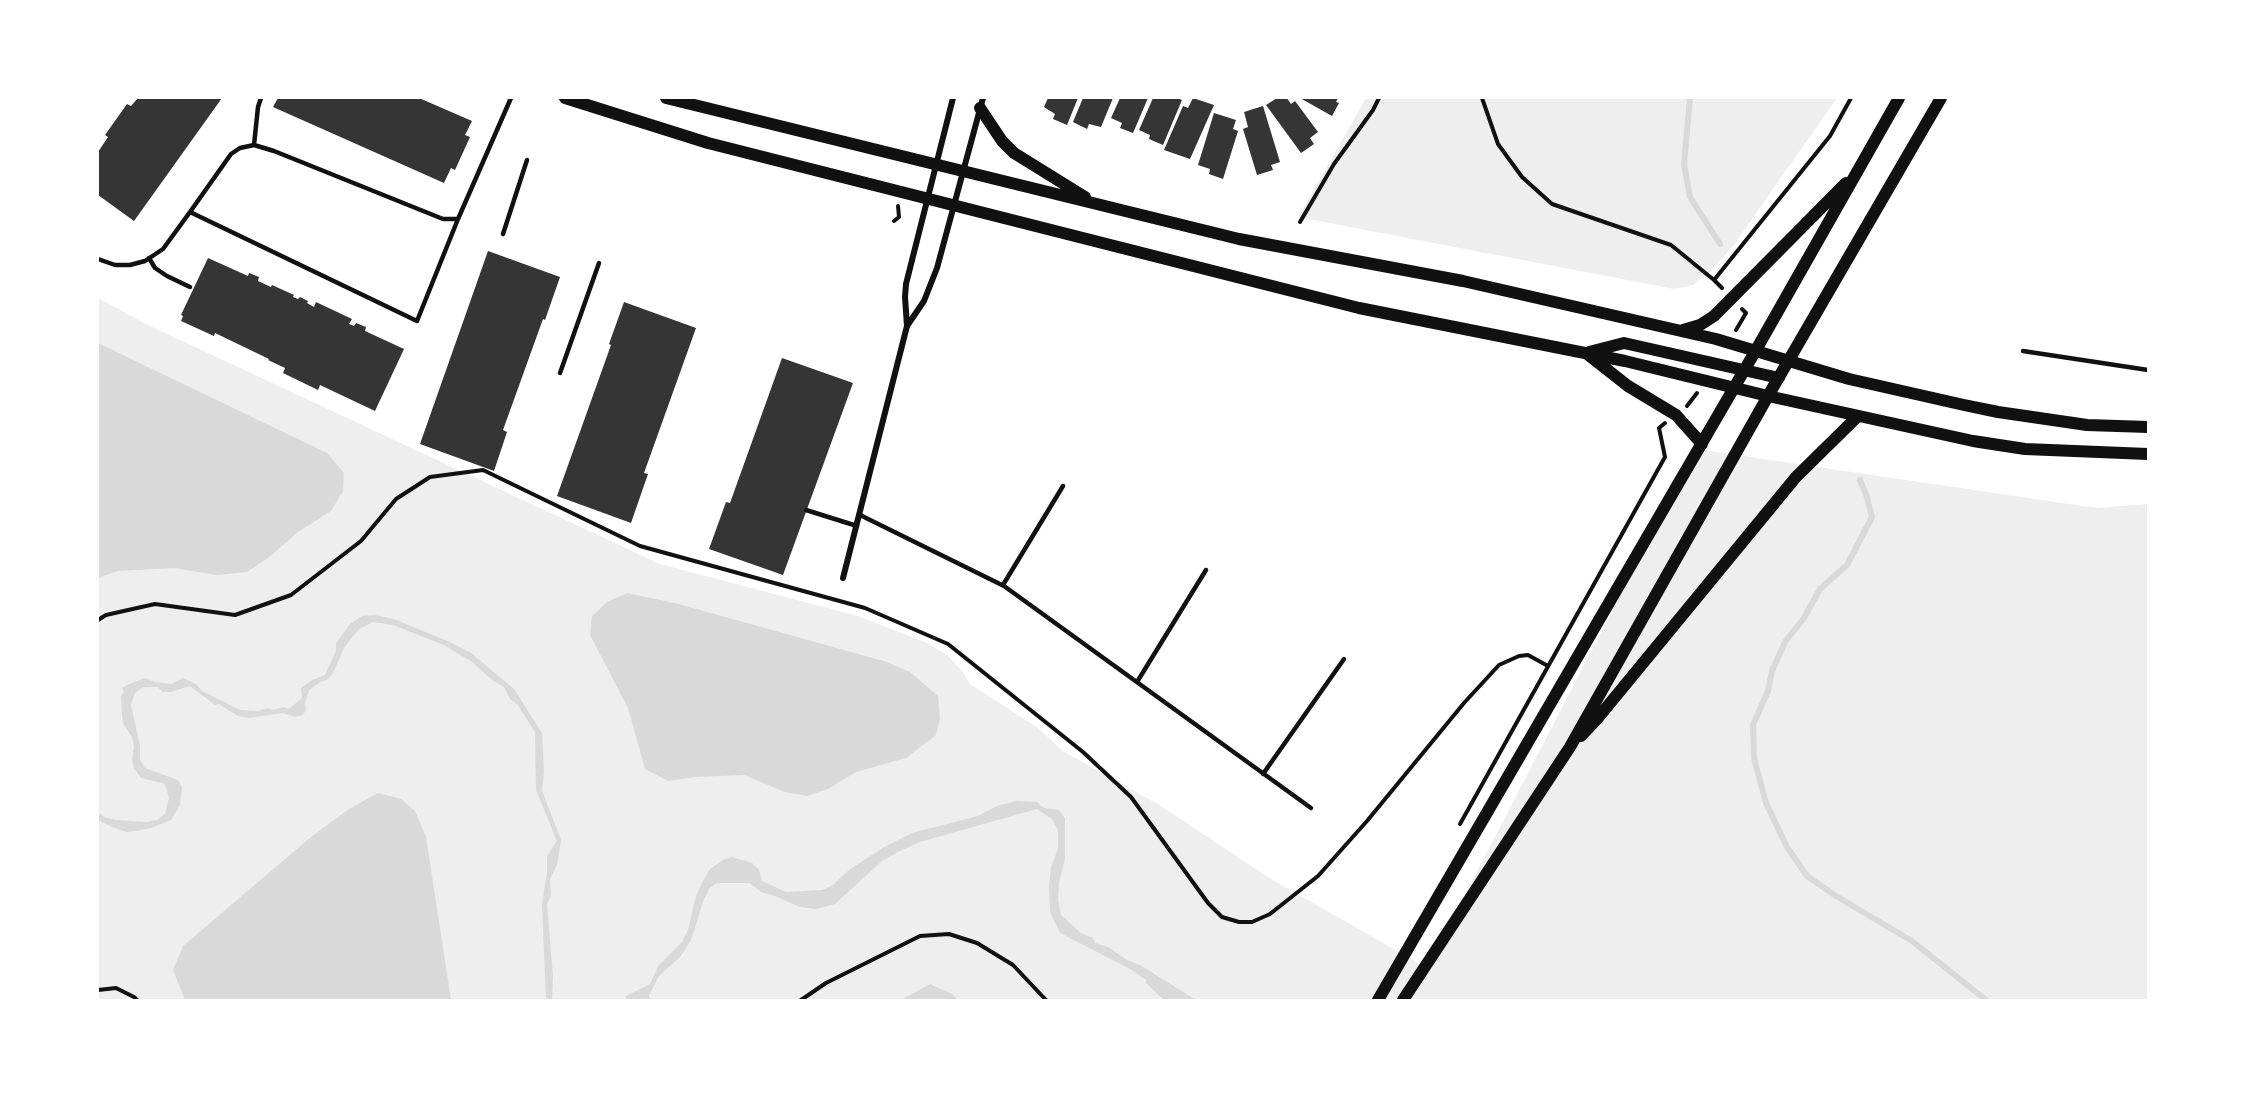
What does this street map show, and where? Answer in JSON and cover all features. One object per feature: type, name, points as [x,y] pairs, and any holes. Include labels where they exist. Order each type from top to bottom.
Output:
[{"type":"main road","points":[[565,98],[708,143],[1359,308],[1585,353],[1973,441],[2025,450],[2148,454]]},
{"type":"main road","points":[[666,98],[1239,238],[1463,281],[1728,342],[1849,379],[1998,412],[2087,424],[2148,427]]},
{"type":"main road","points":[[1378,1000],[1745,370],[1899,98]]},
{"type":"main road","points":[[1403,1000],[1570,747],[1768,396],[1941,98]]},
{"type":"main road","points":[[982,103],[1002,141],[1014,153],[1096,204]]},
{"type":"main road","points":[[1680,331],[1700,325],[1714,316],[1856,173]]},
{"type":"main road","points":[[1585,353],[1624,343],[1779,378]]},
{"type":"main road","points":[[1585,353],[1628,386],[1676,415],[1702,444]]},
{"type":"main road","points":[[1570,747],[1598,719],[1796,477],[1858,416]]},
{"type":"street","points":[[843,578],[907,326],[904,297],[906,284],[953,98]]},
{"type":"street","points":[[907,326],[924,302],[931,286],[982,103]]},
{"type":"lane","points":[[254,145],[261,98]]},
{"type":"lane","points":[[190,212],[417,321],[458,219],[511,98]]},
{"type":"lane","points":[[98,259],[115,265],[130,265],[149,258],[162,249],[231,154],[240,148],[254,145],[443,219],[458,219]]},
{"type":"lane","points":[[502,234],[527,160]]},
{"type":"lane","points":[[149,258],[155,268],[190,287]]},
{"type":"lane","points":[[560,372],[599,263]]},
{"type":"lane","points":[[2023,351],[2148,370]]},
{"type":"lane","points":[[1003,585],[1063,486]]},
{"type":"lane","points":[[806,510],[857,526]]},
{"type":"lane","points":[[860,515],[1003,585],[1311,808]]},
{"type":"lane","points":[[1137,682],[1206,570]]},
{"type":"lane","points":[[1263,774],[1344,659]]},
{"type":"path","points":[[1300,222],[1334,164],[1373,110],[1379,98]]},
{"type":"path","points":[[1482,98],[1498,144],[1522,177],[1552,204],[1671,245],[1714,280],[1746,313],[1728,342]]},
{"type":"path","points":[[1714,280],[1830,136],[1851,98]]},
{"type":"path","points":[[898,206],[899,217]]},
{"type":"path","points":[[894,221],[899,217]]},
{"type":"path","points":[[899,217],[908,221]]},
{"type":"path","points":[[1455,833],[1665,457],[1659,428],[1691,403],[1705,380]]},
{"type":"path","points":[[98,620],[106,615],[155,604],[235,615],[291,596],[361,541],[396,499],[430,477],[483,470],[640,546],[865,608],[948,644],[1010,694]]},
{"type":"path","points":[[801,1000],[826,983],[920,936],[949,934],[977,943],[1013,965],[1046,1000]]},
{"type":"path","points":[[98,990],[116,988],[137,1000]]},
{"type":"shaded area","points":[[1366,98],[1837,98],[1733,246],[1712,270],[1693,285],[1674,289],[1298,217]]},
{"type":"shaded area","points":[[98,298],[148,325],[660,564],[858,616],[927,643],[947,655],[962,671],[970,684],[1038,728],[1063,751],[1161,806],[1271,879],[1427,968],[1696,449],[2096,508],[2148,504],[2148,1000],[98,1000]]},
{"type":"shaded area","points":[[98,343],[327,453],[344,473],[343,491],[331,511],[298,532],[268,558],[247,572],[216,575],[174,568],[118,571],[98,578]]},
{"type":"shaded area","points":[[627,593],[675,603],[887,662],[910,672],[938,696],[940,718],[936,735],[906,758],[856,772],[828,789],[807,796],[785,792],[744,775],[695,777],[668,781],[645,769],[628,708],[590,635],[592,616],[607,602]]},
{"type":"shaded area","points":[[374,615],[394,619],[471,653],[514,689],[542,733],[544,772],[542,791],[561,840],[557,865],[550,879],[551,895],[547,905],[553,976],[552,1000],[546,1000],[542,905],[547,856],[557,841],[536,790],[535,732],[517,704],[510,699],[504,687],[472,662],[444,645],[393,625],[373,622],[359,629],[344,648],[333,673],[327,680],[309,690],[305,703],[306,710],[303,715],[296,717],[283,713],[248,718],[238,716],[219,704],[215,705],[190,686],[171,692],[162,692],[158,687],[143,687],[135,693],[131,705],[140,746],[140,760],[145,768],[178,780],[182,787],[180,805],[171,820],[136,831],[127,832],[98,820],[98,812],[104,817],[116,820],[147,822],[157,820],[165,814],[169,798],[165,784],[141,778],[134,768],[132,737],[123,723],[121,696],[124,692],[122,688],[145,678],[171,684],[183,678],[196,684],[202,691],[240,710],[258,711],[268,708],[273,710],[284,707],[289,709],[302,698],[301,688],[325,675],[336,651],[336,643],[350,624],[362,616]]},
{"type":"shaded area","points":[[378,793],[401,799],[415,811],[426,837],[451,1000],[185,1000],[173,970],[183,946],[311,837],[349,809]]},
{"type":"shaded area","points":[[1016,801],[1037,802],[1044,808],[1059,810],[1065,818],[1065,858],[1059,883],[1058,900],[1061,915],[1081,933],[1093,938],[1095,943],[1108,947],[1127,960],[1140,965],[1196,1000],[1164,1000],[1146,983],[1146,980],[1132,970],[1060,933],[1050,912],[1049,887],[1051,867],[1058,849],[1058,830],[1052,819],[1037,809],[920,842],[900,851],[882,861],[835,904],[816,909],[800,907],[761,892],[750,883],[717,883],[710,888],[704,899],[691,940],[681,956],[659,976],[649,995],[650,1000],[626,1000],[626,996],[650,984],[658,966],[682,942],[703,881],[710,869],[725,859],[732,857],[752,863],[759,870],[762,881],[786,892],[822,890],[833,885],[849,870],[884,847],[912,833],[978,816],[997,806]]},
{"type":"shaded area","points":[[930,984],[952,994],[958,1000],[901,1000]]},
{"type":"building","points":[[138,98],[222,98],[134,221],[98,195],[98,152],[108,137],[105,135],[127,104],[131,106]]},
{"type":"building","points":[[278,98],[419,98],[472,121],[465,135],[470,137],[455,170],[451,168],[444,183],[273,107]]},
{"type":"building","points":[[1048,98],[1078,98],[1067,125],[1053,119],[1055,114],[1044,107]]},
{"type":"building","points":[[1083,98],[1113,98],[1101,127],[1089,124],[1087,129],[1073,122]]},
{"type":"building","points":[[1120,98],[1148,98],[1133,133],[1120,128],[1122,123],[1111,118]]},
{"type":"building","points":[[1153,98],[1182,100],[1163,145],[1149,139],[1150,135],[1139,130]]},
{"type":"building","points":[[1193,98],[1214,105],[1190,159],[1164,150],[1183,106],[1188,108]]},
{"type":"building","points":[[1277,98],[1287,98],[1291,104],[1295,101],[1318,132],[1310,138],[1314,144],[1301,153],[1266,105]]},
{"type":"building","points":[[1300,98],[1338,98],[1336,102],[1339,103],[1332,116]]},
{"type":"building","points":[[1263,106],[1280,162],[1271,165],[1273,170],[1257,175],[1243,129],[1248,127],[1244,112]]},
{"type":"building","points":[[1214,113],[1236,120],[1233,129],[1238,131],[1223,179],[1209,174],[1210,169],[1198,165]]},
{"type":"building","points":[[488,251],[560,277],[503,430],[507,432],[494,471],[420,444]]},
{"type":"building","points":[[208,258],[248,276],[249,273],[259,277],[258,281],[271,287],[272,285],[298,299],[300,297],[314,307],[316,302],[352,319],[349,324],[354,326],[356,323],[366,327],[365,331],[404,349],[375,411],[320,385],[318,390],[283,373],[285,368],[269,359],[215,333],[214,336],[181,321],[183,316],[181,315]]},
{"type":"building","points":[[624,302],[696,328],[644,473],[648,474],[631,523],[557,496]]},
{"type":"building","points":[[782,358],[853,383],[783,575],[709,549],[726,502],[730,503]]},
{"type":"waterway","points":[[1690,98],[1684,164],[1690,197],[1720,244]]},
{"type":"waterway","points":[[1860,480],[1872,517],[1847,565],[1820,589],[1804,618],[1785,642],[1753,725],[1754,758],[1766,803],[1787,847],[1807,876],[1912,941],[1986,1000]]}]
